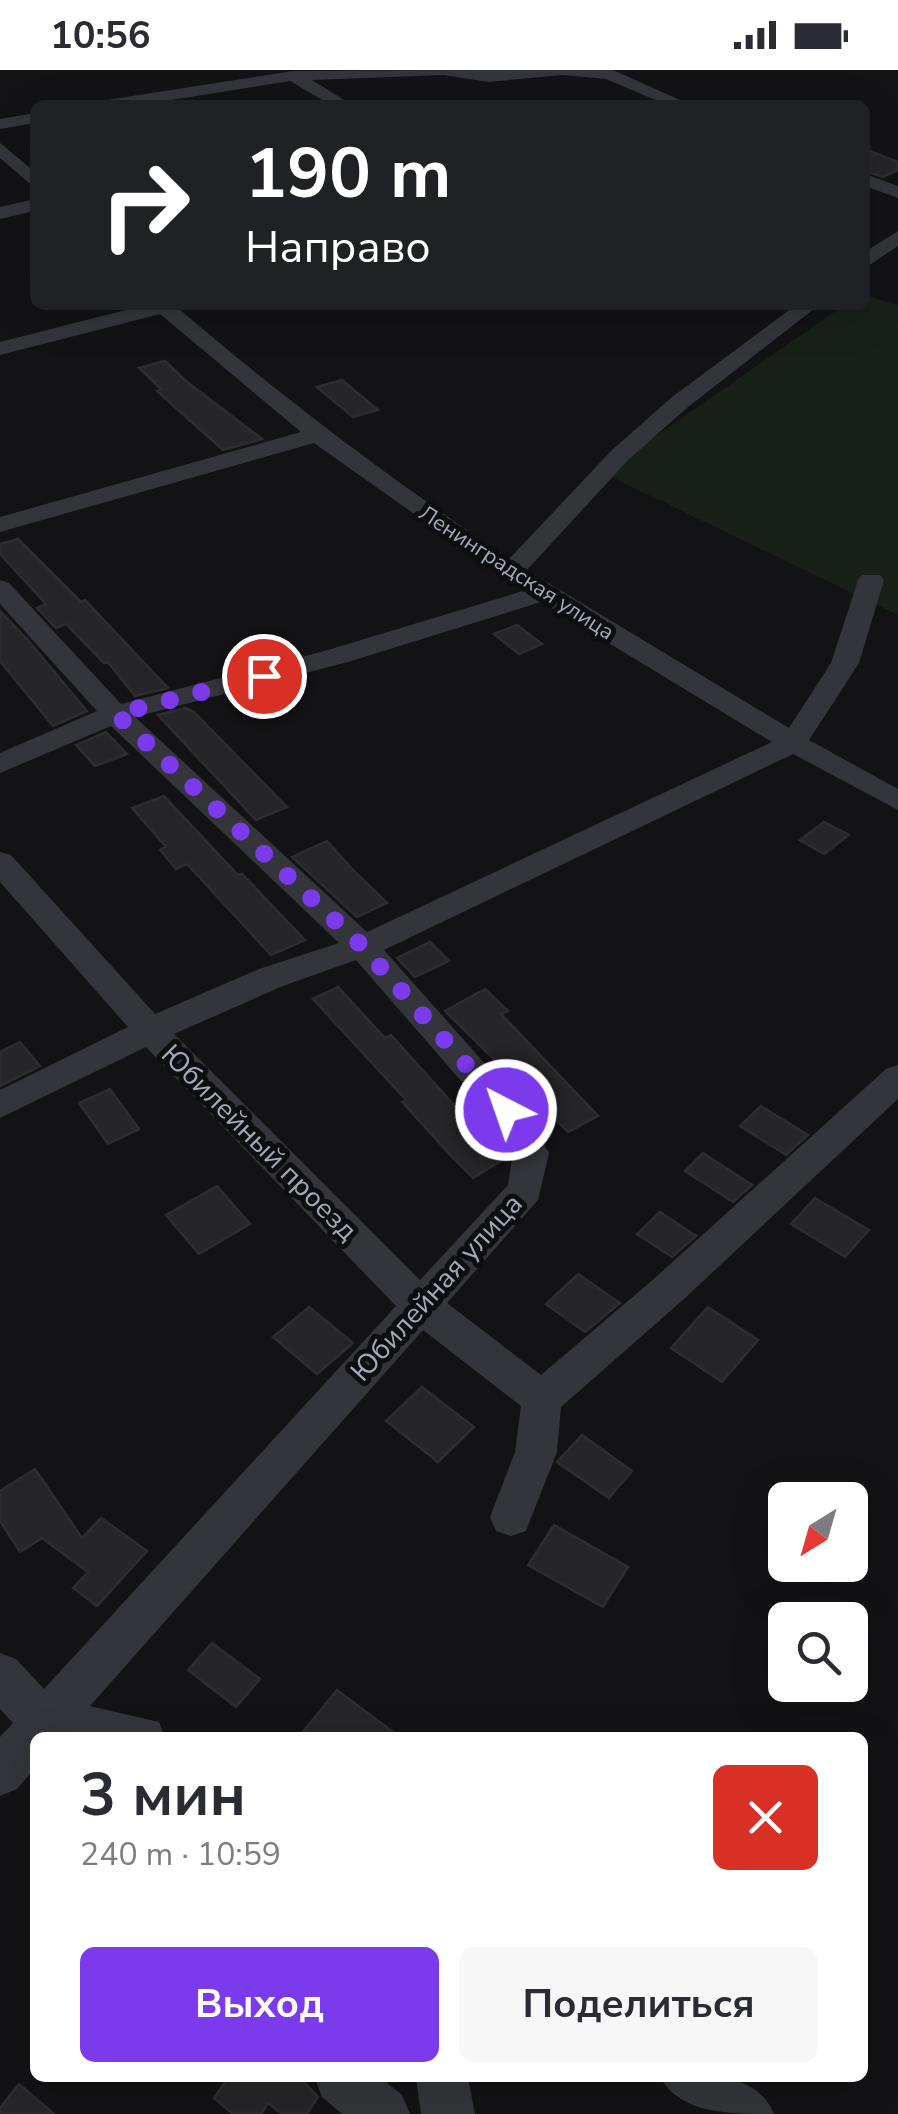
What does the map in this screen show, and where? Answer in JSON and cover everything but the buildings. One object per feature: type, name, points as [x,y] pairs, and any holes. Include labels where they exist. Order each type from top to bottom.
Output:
[{"type":"street","points":[[139,100],[293,76],[444,70],[488,76],[562,70],[602,72],[670,100]]},
{"type":"street","points":[[293,76],[335,100]]},
{"type":"street","points":[[488,76],[491,88],[501,99]]},
{"type":"street","points":[[0,124],[30,119]]},
{"type":"street","points":[[0,148],[30,177]]},
{"type":"street","points":[[870,182],[898,192]]},
{"type":"street","points":[[0,213],[30,206]]},
{"type":"street","points":[[870,258],[898,237]]},
{"type":"street","points":[[0,349],[150,310]]},
{"type":"street","name":"Ленинградская улица","points":[[169,310],[258,390],[316,435],[543,594],[792,743],[898,801]]},
{"type":"street","points":[[511,572],[620,454],[680,402],[801,310]]},
{"type":"street","points":[[0,525],[316,435]]},
{"type":"street","points":[[0,1105],[151,1032],[321,958],[362,946],[792,743],[845,663],[871,580]]},
{"type":"street","name":"Юбилейная улица","points":[[0,588],[116,714],[362,946],[506,1110],[531,1153],[525,1190],[33,1732]]},
{"type":"street","points":[[0,764],[116,714],[338,656],[543,594]]},
{"type":"street","name":"Юбилейный проезд","points":[[0,862],[151,1032],[420,1304],[542,1398]]},
{"type":"street","points":[[511,1516],[536,1452],[542,1398],[670,1288],[898,1078]]},
{"type":"street","points":[[0,1675],[42,1721],[107,1732]]},
{"type":"street","name":"Юбилейная улица","points":[[0,1772],[30,1736]]},
{"type":"street","points":[[346,2082],[384,2114]]},
{"type":"street","points":[[443,2082],[448,2114]]},
{"type":"street","points":[[695,2082],[747,2114]]},
{"type":"shaded area","points":[[870,297],[898,305],[898,615],[603,473],[837,310],[870,310]]},
{"type":"route","points":[[264,676],[116,714],[362,946],[506,1110]]}]
